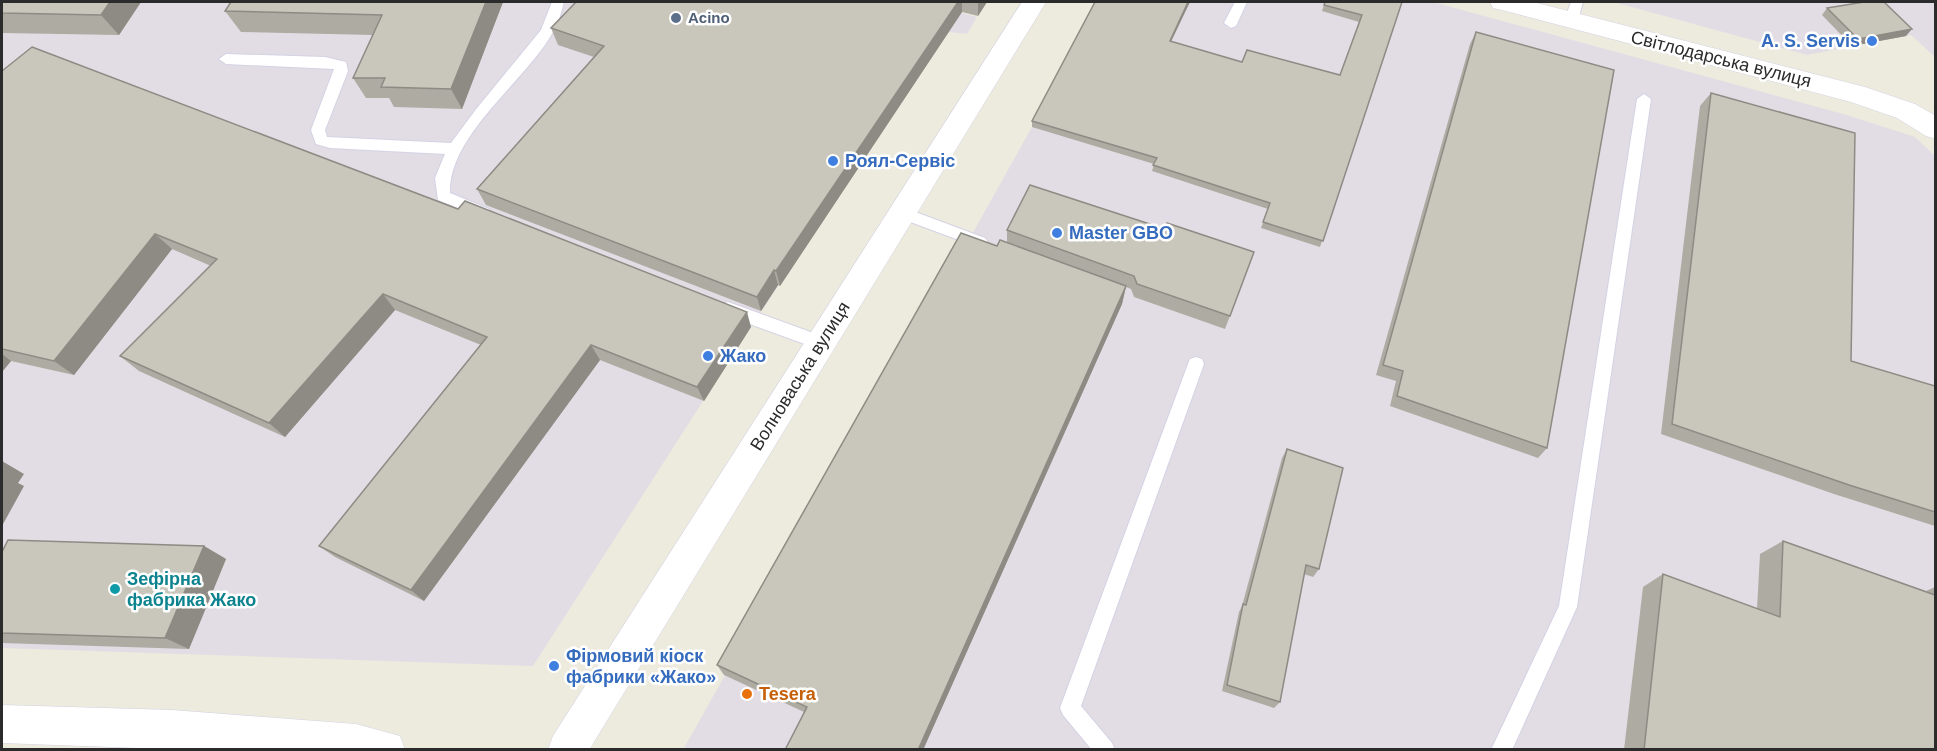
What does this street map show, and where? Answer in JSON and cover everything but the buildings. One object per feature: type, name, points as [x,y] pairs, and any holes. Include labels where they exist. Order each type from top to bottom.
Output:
[{"type":"street","name":"Волноваська вулиця","points":[[567,750],[1034,2]]},
{"type":"street","name":"Світлодарська вулиця","points":[[1502,2],[1574,11],[1856,93],[1906,111],[1935,129]]},
{"type":"street","points":[[2,724],[172,729],[356,743],[386,750]]},
{"type":"lane","points":[[494,217],[443,196],[442,178],[466,131],[547,32],[558,2]]},
{"type":"lane","points":[[1231,23],[1241,2]]},
{"type":"lane","points":[[226,59],[325,62],[341,65],[341,71],[318,130],[321,140],[330,143],[456,149]]},
{"type":"lane","points":[[1501,750],[1568,607],[1644,99]]},
{"type":"lane","points":[[902,213],[991,246]]},
{"type":"lane","points":[[711,302],[821,343]]},
{"type":"lane","points":[[1105,750],[1070,708],[1196,364]]},
{"type":"shaded area","points":[[2,2],[921,2],[977,17],[967,34],[949,32],[750,328],[533,666],[2,648]]},
{"type":"shaded area","points":[[1099,2],[1433,2],[1847,115],[1915,137],[1935,156],[1935,749],[683,750],[1032,127]]},
{"type":"shaded area","points":[[1613,2],[1935,2],[1935,57],[1911,35],[1807,55]]},
{"type":"place","name":"Acino","points":[[676,18]]},
{"type":"place","name":"A. S. Servis","points":[[1872,41]]},
{"type":"place","name":"Роял-Сервіс","points":[[833,161]]},
{"type":"place","name":"Master GBO","points":[[1057,233]]},
{"type":"place","name":"Жако","points":[[708,356]]},
{"type":"place","name":"Зефірна фабрика Жако","points":[[115,589]]},
{"type":"place","name":"Фірмовий кіоск фабрики «Жако»","points":[[554,666]]},
{"type":"place","name":"Tesera","points":[[747,694]]}]
